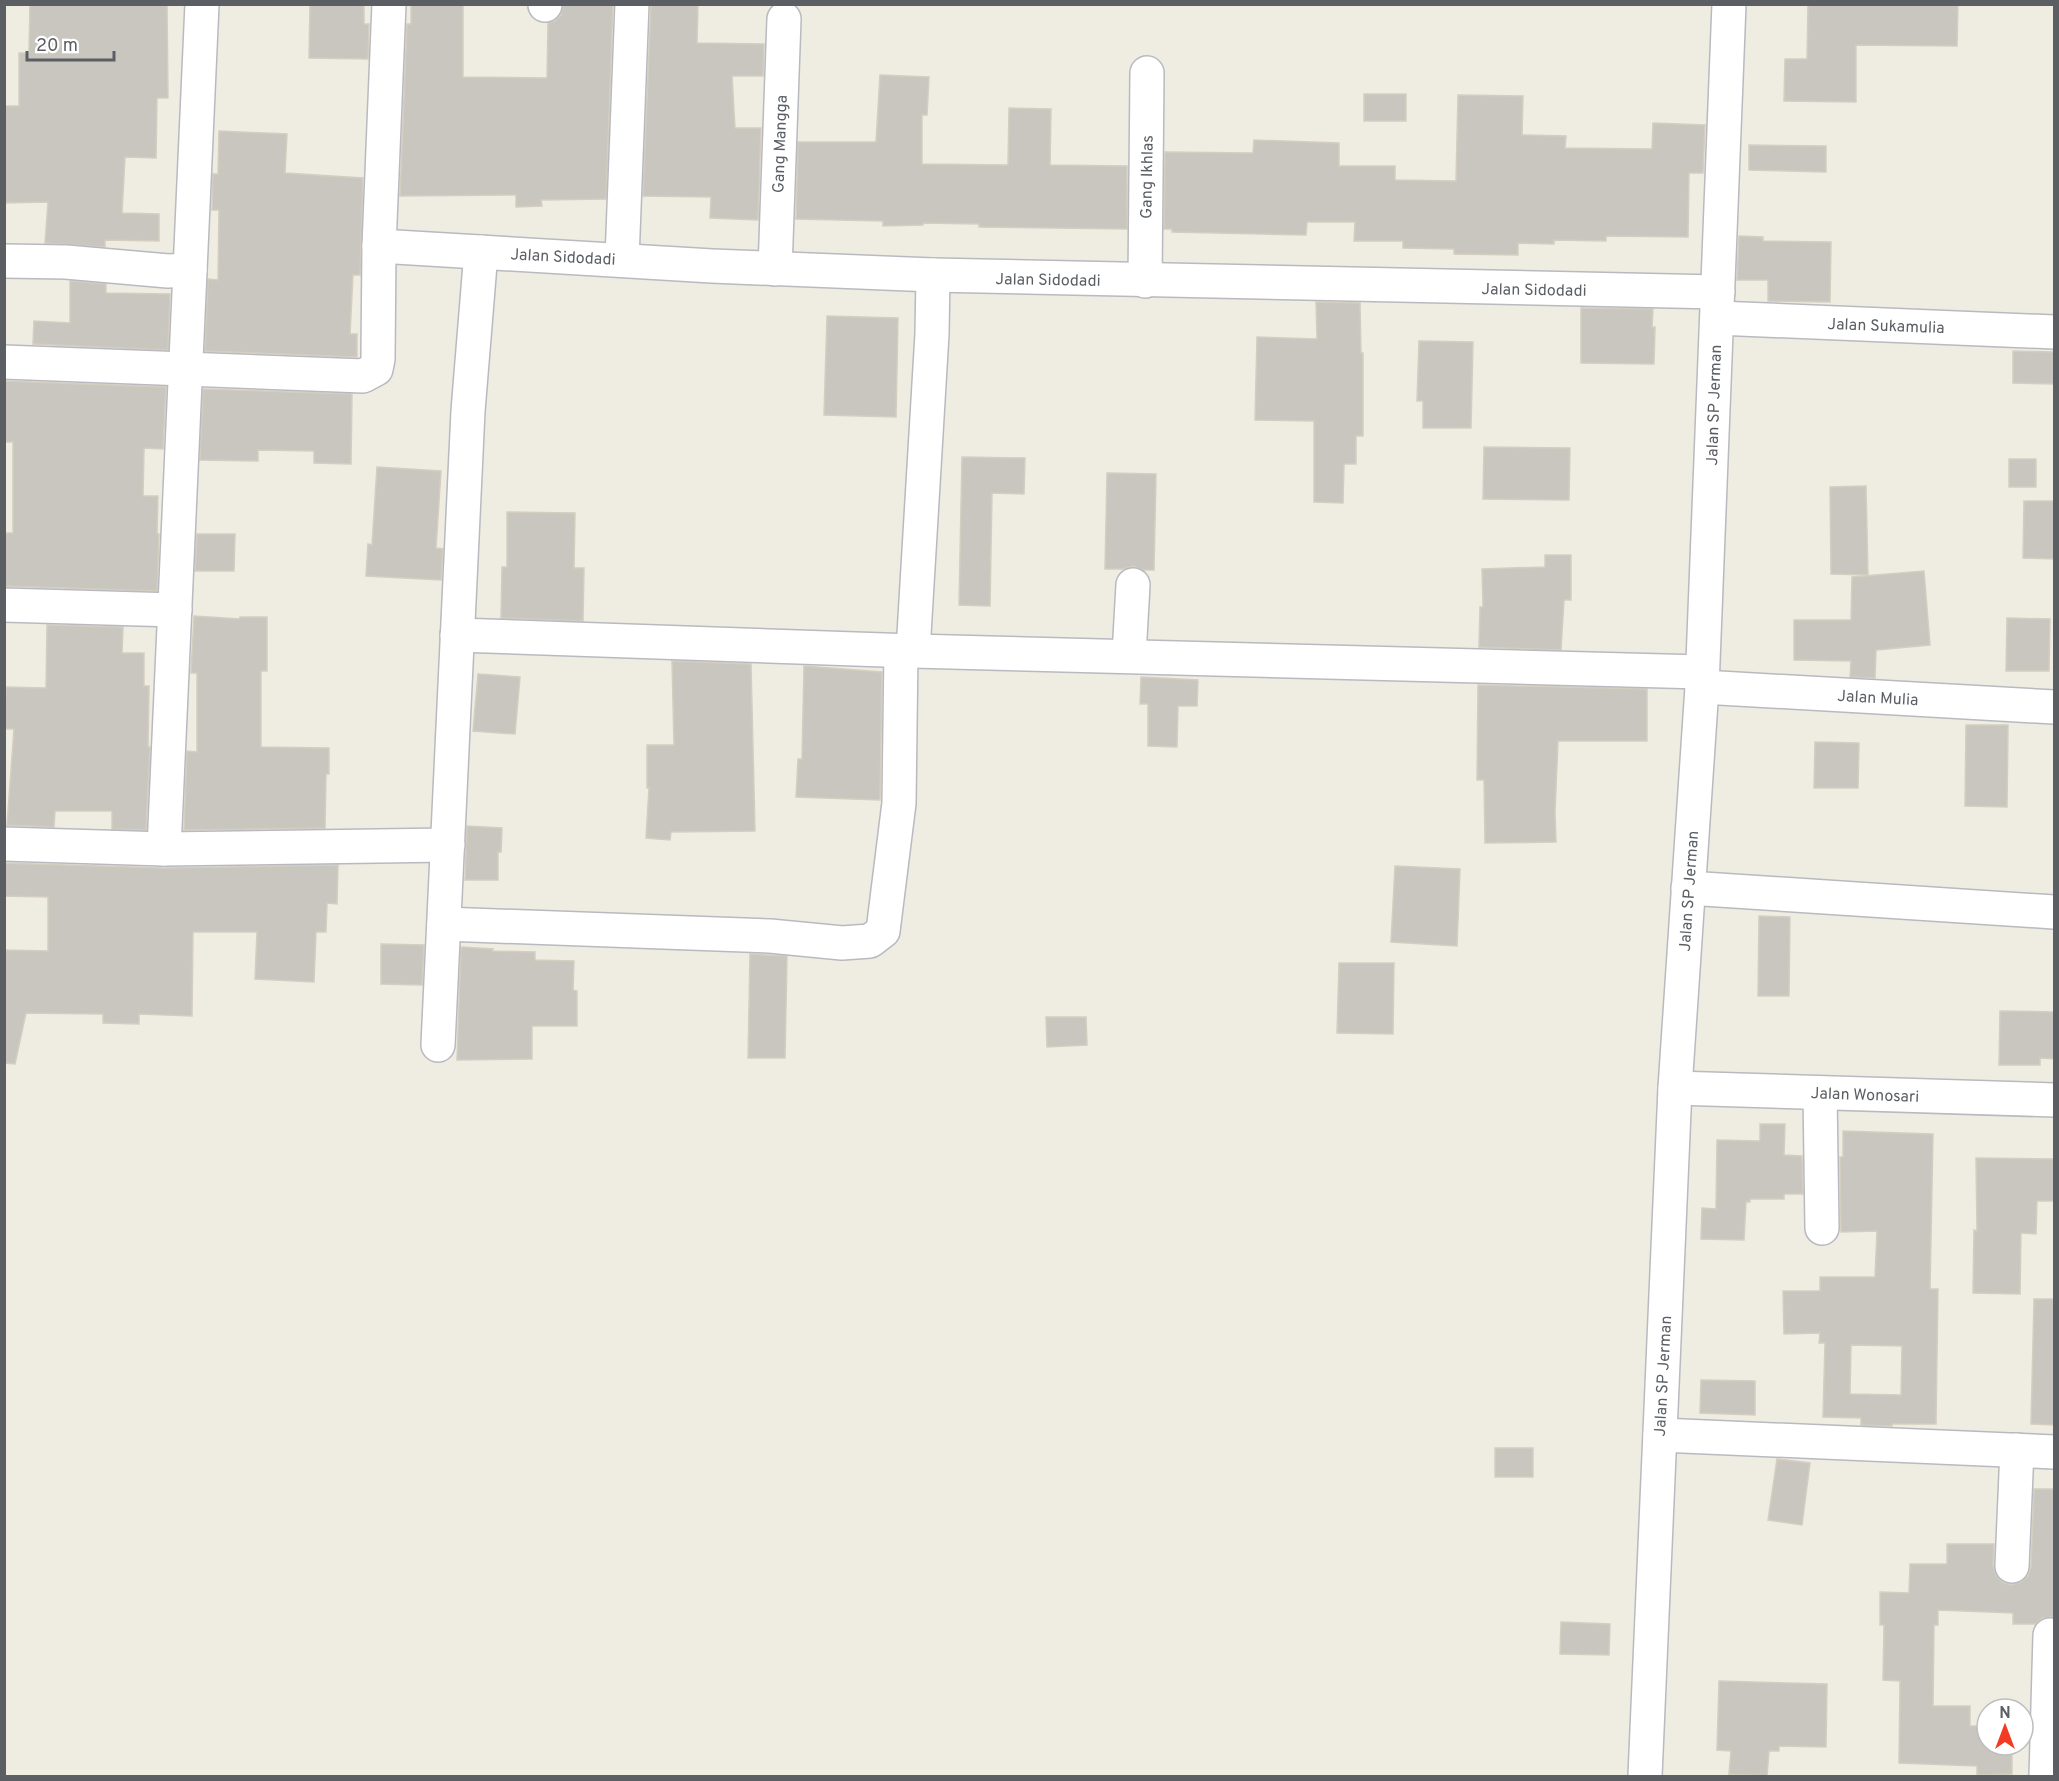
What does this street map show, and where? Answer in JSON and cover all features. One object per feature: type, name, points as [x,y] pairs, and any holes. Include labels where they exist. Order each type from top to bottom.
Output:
[{"type":"street","points":[[164,849],[202,4]]},
{"type":"street","points":[[4,362],[363,376],[376,369],[389,4]]},
{"type":"street","points":[[622,259],[632,4]]},
{"type":"street","name":"Jalan SP Jerman","points":[[1646,1776],[1675,1088],[1702,680],[1729,4]]},
{"type":"street","name":"Gang Mangga","points":[[775,269],[784,20]]},
{"type":"street","name":"Gang Ikhlas","points":[[1145,281],[1147,74]]},
{"type":"street","name":"Jalan Sidodadi","points":[[379,246],[775,269],[1145,281],[1717,305]]},
{"type":"street","points":[[438,1046],[468,411],[481,252]]},
{"type":"street","points":[[4,261],[66,262],[168,271],[190,270]]},
{"type":"street","points":[[444,924],[770,936],[842,943],[870,941],[883,931],[899,803],[907,651],[932,334],[933,275]]},
{"type":"street","name":"Jalan Sukamulia","points":[[1717,305],[2055,332]]},
{"type":"street","points":[[1129,655],[1133,585]]},
{"type":"street","points":[[4,605],[175,610]]},
{"type":"street","name":"Jalan Mulia","points":[[457,635],[907,651],[1129,655],[1702,680],[2055,707]]},
{"type":"street","points":[[4,844],[164,849],[448,845]]},
{"type":"street","points":[[1688,888],[2055,912]]},
{"type":"street","name":"Jalan Wonosari","points":[[1675,1088],[2055,1100]]},
{"type":"street","points":[[1820,1093],[1822,1228]]},
{"type":"street","points":[[1660,1435],[2055,1452]]},
{"type":"street","points":[[2012,1566],[2017,1450]]},
{"type":"street","points":[[2046,1776],[2050,1635]]},
{"type":"building","points":[[30,4],[167,4],[168,98],[157,98],[156,158],[125,157],[122,213],[159,214],[159,241],[105,240],[105,247],[45,243],[48,202],[4,203],[4,106],[19,106],[19,53],[29,53]]},
{"type":"building","points":[[310,4],[364,4],[364,24],[369,24],[368,59],[309,58]]},
{"type":"building","points":[[411,4],[463,4],[463,77],[547,78],[548,23],[555,21],[561,15],[564,4],[613,4],[606,199],[541,200],[542,206],[516,207],[516,195],[400,196],[407,24],[411,24]]},
{"type":"building","points":[[651,4],[698,4],[697,43],[764,44],[763,76],[732,76],[735,128],[761,128],[758,220],[710,218],[711,197],[643,196]]},
{"type":"building","points":[[1808,4],[1958,4],[1957,46],[1856,45],[1856,102],[1784,101],[1785,59],[1807,59]]},
{"type":"building","points":[[880,75],[929,77],[927,115],[922,115],[922,164],[1008,165],[1009,108],[1051,109],[1050,165],[1127,166],[1127,229],[979,227],[979,224],[923,223],[923,225],[883,226],[883,221],[796,219],[798,142],[876,142]]},
{"type":"building","points":[[1364,94],[1406,94],[1406,121],[1364,121]]},
{"type":"building","points":[[1458,95],[1523,96],[1522,135],[1566,136],[1565,148],[1652,149],[1653,123],[1705,125],[1703,173],[1689,173],[1688,237],[1606,236],[1606,241],[1554,240],[1554,244],[1518,243],[1518,255],[1454,254],[1454,249],[1403,248],[1403,241],[1354,241],[1355,222],[1307,222],[1306,235],[1172,232],[1172,229],[1164,229],[1165,152],[1253,153],[1254,140],[1339,143],[1339,166],[1395,166],[1395,180],[1456,181]]},
{"type":"building","points":[[219,131],[287,134],[285,173],[363,178],[360,275],[353,275],[350,334],[357,334],[357,357],[205,351],[208,279],[218,280],[219,210],[212,210],[213,174],[218,174]]},
{"type":"building","points":[[1749,145],[1826,146],[1826,172],[1749,170]]},
{"type":"building","points":[[1739,236],[1763,237],[1763,241],[1831,242],[1830,302],[1768,301],[1768,280],[1737,280]]},
{"type":"building","points":[[70,281],[106,284],[106,293],[170,294],[168,350],[33,344],[34,321],[70,323]]},
{"type":"building","points":[[1316,302],[1360,303],[1361,353],[1363,353],[1363,436],[1356,436],[1356,464],[1344,464],[1343,503],[1314,502],[1314,421],[1255,420],[1257,337],[1317,339]]},
{"type":"building","points":[[1581,308],[1653,309],[1654,364],[1581,363]]},
{"type":"building","points":[[827,316],[898,318],[896,417],[824,415]]},
{"type":"building","points":[[1419,341],[1473,342],[1471,428],[1423,428],[1423,401],[1417,401]]},
{"type":"building","points":[[2013,351],[2055,352],[2055,384],[2013,383]]},
{"type":"building","points":[[4,381],[166,387],[163,449],[144,448],[143,496],[158,496],[157,591],[4,586],[4,533],[13,533],[13,442],[4,442]]},
{"type":"building","points":[[203,389],[352,394],[351,464],[314,463],[314,451],[258,450],[258,461],[200,460]]},
{"type":"building","points":[[1484,447],[1570,448],[1569,500],[1483,499]]},
{"type":"building","points":[[962,457],[1025,458],[1024,494],[992,493],[990,606],[959,605]]},
{"type":"building","points":[[2009,459],[2036,459],[2036,487],[2009,487]]},
{"type":"building","points":[[377,467],[441,471],[436,548],[443,549],[441,580],[366,576],[368,544],[372,545]]},
{"type":"building","points":[[1107,473],[1156,474],[1154,570],[1144,570],[1133,566],[1123,569],[1105,569]]},
{"type":"building","points":[[1866,486],[1868,575],[1831,574],[1830,487]]},
{"type":"building","points":[[2024,501],[2055,501],[2055,559],[2023,558]]},
{"type":"building","points":[[507,512],[575,513],[574,568],[584,568],[583,621],[501,618],[502,567],[507,567]]},
{"type":"building","points":[[197,534],[235,534],[234,571],[195,571]]},
{"type":"building","points":[[1545,555],[1571,555],[1571,600],[1564,600],[1561,650],[1479,647],[1480,607],[1483,607],[1482,569],[1545,567]]},
{"type":"building","points":[[1924,571],[1930,645],[1876,650],[1875,678],[1850,677],[1851,661],[1794,660],[1794,620],[1851,620],[1852,577]]},
{"type":"building","points":[[194,616],[240,619],[240,617],[267,617],[267,671],[261,671],[261,747],[329,748],[325,828],[184,830],[187,751],[197,752],[197,673],[191,673]]},
{"type":"building","points":[[2007,618],[2050,619],[2049,671],[2006,671]]},
{"type":"building","points":[[47,625],[123,627],[122,653],[144,653],[144,686],[149,686],[148,747],[150,747],[146,830],[112,829],[112,811],[55,811],[54,827],[7,825],[14,729],[4,729],[6,687],[46,688]]},
{"type":"building","points":[[672,661],[751,664],[755,831],[671,832],[670,840],[646,838],[649,788],[647,788],[647,745],[674,745]]},
{"type":"building","points":[[804,666],[882,672],[880,800],[796,797],[798,759],[802,759]]},
{"type":"building","points":[[478,674],[520,677],[515,734],[473,731]]},
{"type":"building","points":[[1141,677],[1198,680],[1197,706],[1178,706],[1177,747],[1148,746],[1148,704],[1140,704]]},
{"type":"building","points":[[1478,685],[1647,689],[1647,741],[1558,741],[1556,842],[1485,843],[1484,780],[1477,780]]},
{"type":"building","points":[[1966,725],[2008,725],[2007,807],[1965,806]]},
{"type":"building","points":[[1815,742],[1859,743],[1858,788],[1814,788]]},
{"type":"building","points":[[467,826],[502,828],[501,852],[498,852],[498,880],[465,880]]},
{"type":"building","points":[[4,863],[164,868],[338,865],[337,904],[327,903],[326,932],[316,932],[314,982],[255,979],[257,932],[193,932],[192,1016],[139,1014],[139,1024],[103,1023],[103,1014],[26,1013],[15,1064],[4,1063],[4,950],[48,951],[48,897],[4,896]]},
{"type":"building","points":[[1395,866],[1460,869],[1457,946],[1391,942]]},
{"type":"building","points":[[1759,916],[1790,917],[1789,996],[1758,996]]},
{"type":"building","points":[[381,944],[424,945],[422,985],[381,984]]},
{"type":"building","points":[[461,947],[493,949],[492,951],[535,952],[535,960],[574,961],[573,990],[577,991],[577,1026],[532,1026],[532,1059],[457,1060]]},
{"type":"building","points":[[750,954],[787,956],[785,1058],[748,1058]]},
{"type":"building","points":[[1339,963],[1394,963],[1393,1034],[1337,1033]]},
{"type":"building","points":[[2000,1011],[2055,1012],[2055,1059],[2040,1058],[2040,1065],[1999,1065]]},
{"type":"building","points":[[1046,1017],[1086,1017],[1087,1045],[1047,1047]]},
{"type":"building","points":[[1760,1124],[1785,1124],[1784,1155],[1802,1156],[1803,1194],[1784,1194],[1784,1199],[1750,1199],[1750,1202],[1746,1202],[1744,1240],[1701,1239],[1702,1208],[1716,1209],[1717,1140],[1760,1141]]},
{"type":"building","points":[[1843,1131],[1933,1134],[1930,1289],[1938,1289],[1936,1424],[1861,1425],[1861,1418],[1823,1417],[1825,1343],[1819,1343],[1820,1333],[1784,1334],[1783,1291],[1820,1291],[1820,1277],[1875,1277],[1877,1231],[1841,1232],[1840,1157],[1843,1157]],"holes":[[[1851,1345],[1902,1346],[1901,1395],[1850,1394]]]},
{"type":"building","points":[[1976,1158],[2055,1159],[2055,1201],[2037,1201],[2036,1234],[2021,1233],[2020,1294],[1973,1293],[1974,1230],[1977,1231]]},
{"type":"building","points":[[2034,1299],[2055,1299],[2055,1425],[2031,1424]]},
{"type":"building","points":[[1701,1380],[1755,1381],[1755,1415],[1700,1413]]},
{"type":"building","points":[[1495,1448],[1533,1448],[1533,1477],[1495,1477]]},
{"type":"building","points":[[1777,1459],[1810,1463],[1802,1525],[1768,1520]]},
{"type":"building","points":[[2034,1489],[2055,1489],[2055,1617],[2042,1618],[2035,1624],[2013,1624],[2013,1613],[1938,1610],[1938,1625],[1934,1625],[1933,1706],[1970,1706],[1970,1726],[1975,1726],[1975,1757],[2012,1757],[2012,1774],[1977,1775],[1977,1766],[1899,1763],[1900,1681],[1883,1680],[1884,1625],[1880,1625],[1880,1592],[1909,1593],[1910,1564],[1947,1564],[1947,1544],[1994,1544],[1993,1565],[1996,1575],[2002,1582],[2011,1585],[2021,1582],[2028,1576],[2031,1567]]},
{"type":"building","points":[[1561,1622],[1610,1624],[1609,1655],[1560,1654]]},
{"type":"building","points":[[1719,1681],[1827,1684],[1826,1747],[1779,1746],[1779,1751],[1769,1751],[1767,1776],[1729,1774],[1731,1751],[1717,1750]]}]
